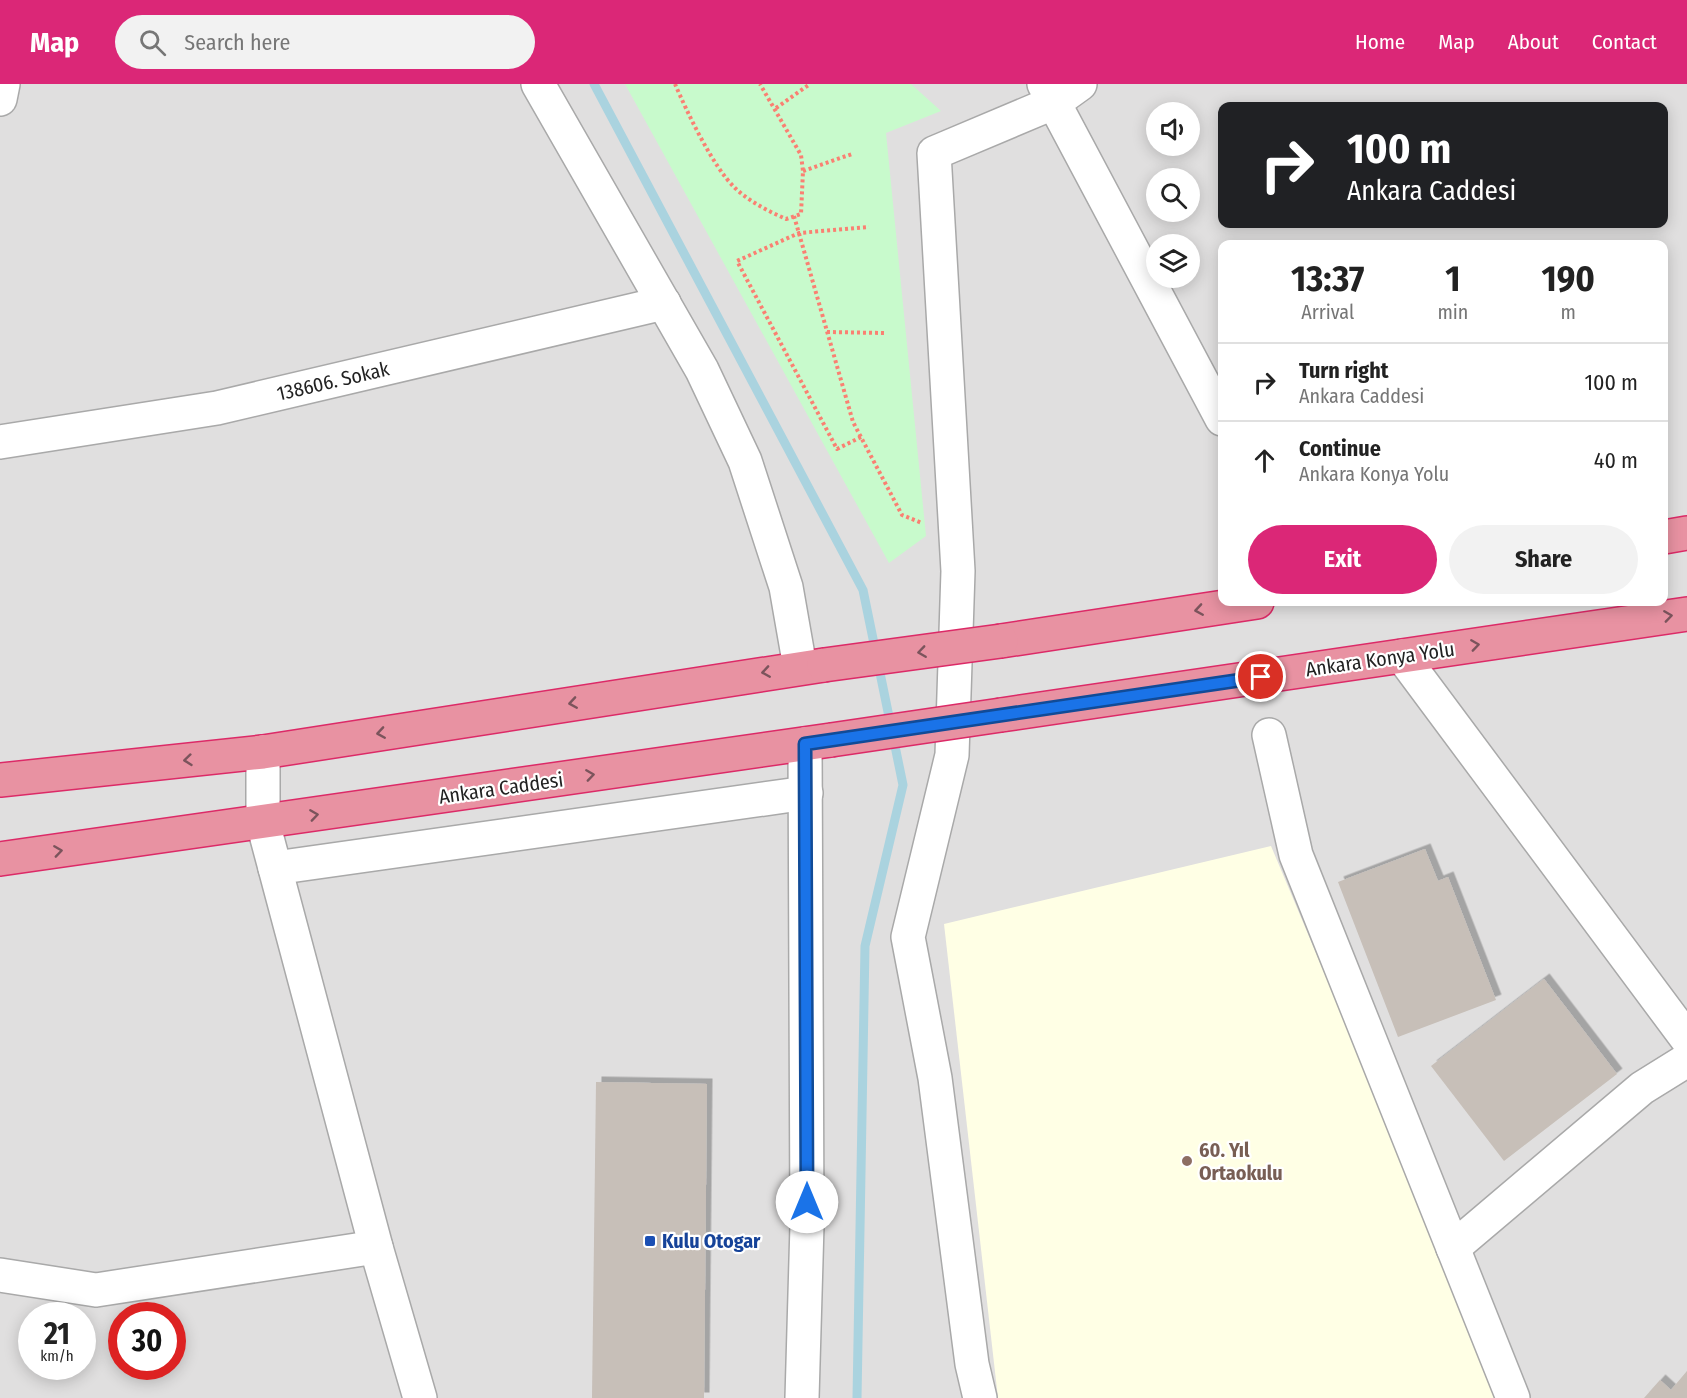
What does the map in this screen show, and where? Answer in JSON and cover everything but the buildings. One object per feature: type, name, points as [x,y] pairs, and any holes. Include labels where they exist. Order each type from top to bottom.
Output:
[{"type":"highway","points":[[1668,536],[1687,533]]},
{"type":"highway","points":[[0,780],[262,752],[812,666],[1001,641],[1231,606]]},
{"type":"highway","name":"Ankara Konya Yolu","points":[[1001,715],[1687,614]]},
{"type":"highway","name":"Ankara Caddesi","points":[[0,859],[263,823],[1001,715]]},
{"type":"street","points":[[0,99],[3,84]]},
{"type":"street","points":[[538,84],[702,370],[745,461],[812,666]]},
{"type":"street","points":[[980,1398],[972,1364],[935,1078],[908,937],[952,754],[958,571],[934,153],[1060,90],[1218,411]]},
{"type":"street","name":"138606. Sokak","points":[[0,442],[217,408],[664,303]]},
{"type":"street","points":[[1402,656],[1687,1039]]},
{"type":"street","points":[[1269,735],[1296,855],[1513,1398]]},
{"type":"street","points":[[802,1398],[807,1225],[806,793],[818,742]]},
{"type":"street","points":[[262,752],[263,823],[376,1247],[420,1398]]},
{"type":"street","points":[[275,868],[806,793]]},
{"type":"street","points":[[1453,1248],[1642,1088],[1687,1060]]},
{"type":"street","points":[[0,1275],[96,1290],[376,1247]]},
{"type":"path","points":[[675,84],[687,112],[734,187],[759,207],[786,219],[801,213],[803,171],[801,154],[760,84]]},
{"type":"path","points":[[776,108],[810,84]]},
{"type":"path","points":[[803,171],[852,154]]},
{"type":"path","points":[[794,216],[854,422],[861,437],[902,515],[956,535]]},
{"type":"path","points":[[861,437],[837,449],[737,261],[799,233],[869,227]]},
{"type":"path","points":[[827,332],[884,333]]},
{"type":"shaded area","points":[[0,84],[1687,84],[1687,1398],[0,1398]]},
{"type":"shaded area","name":"60. Yıl Ortaokulu","points":[[1271,846],[1503,1398],[998,1398],[944,924]]},
{"type":"green space","points":[[625,84],[911,84],[941,111],[886,133],[926,536],[889,563]]},
{"type":"waterway","points":[[594,84],[863,590],[903,785],[865,946],[857,1398]]},
{"type":"place","name":"60. Yıl Ortaokulu","points":[[1187,1161]]},
{"type":"place","name":"Kulu Otogar","points":[[650,1241]]},
{"type":"route","points":[[807,1202],[805,744],[1261,677]]}]
